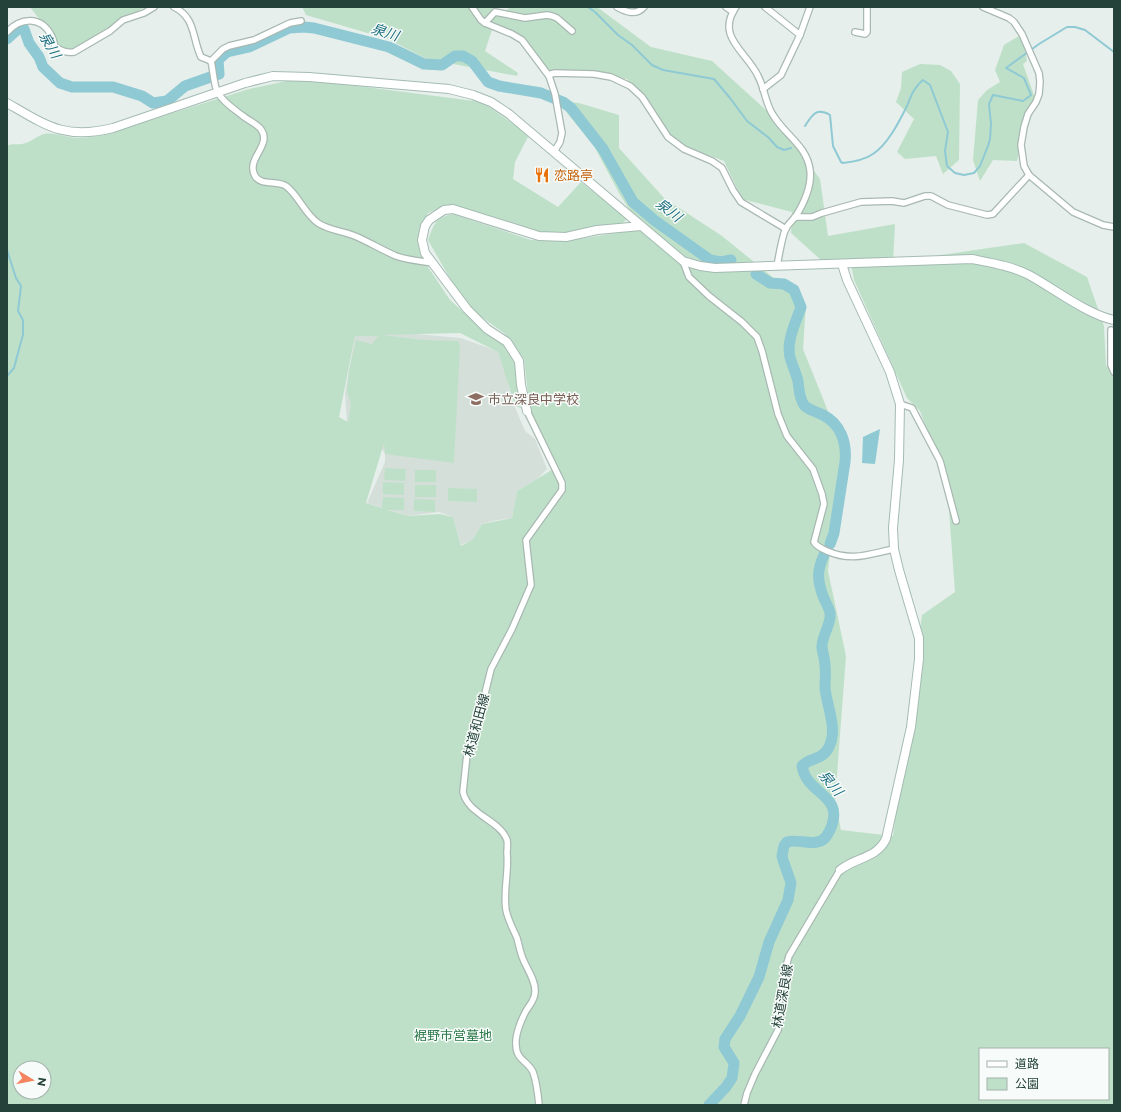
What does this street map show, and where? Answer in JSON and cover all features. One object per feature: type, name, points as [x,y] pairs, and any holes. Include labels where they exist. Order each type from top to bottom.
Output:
[{"type":"street","points":[[7,32],[19,22],[28,20],[37,21],[44,25],[52,35],[55,47],[68,53],[74,52],[110,31],[123,20],[144,13],[154,7]]},
{"type":"street","points":[[174,7],[180,10],[187,17],[194,33],[196,46],[200,57],[211,60]]},
{"type":"street","points":[[472,7],[480,20],[522,40],[548,76],[555,94],[562,133],[560,142],[554,152]]},
{"type":"street","points":[[617,7],[628,13],[635,13],[644,7]]},
{"type":"street","points":[[726,7],[734,9],[729,25],[732,40],[737,49],[756,72],[765,98],[774,116],[805,153],[810,170],[808,191],[795,217],[786,228],[776,266]]},
{"type":"street","points":[[765,7],[800,35]]},
{"type":"street","points":[[855,32],[865,34],[867,32],[867,7]]},
{"type":"street","points":[[984,7],[1009,18],[1014,22],[1022,34],[1039,73],[1039,94],[1027,117],[1021,145],[1024,166],[1029,175],[1073,212],[1103,225],[1114,227]]},
{"type":"street","points":[[763,89],[781,75],[800,35],[809,8]]},
{"type":"street","points":[[485,23],[495,12],[525,18],[547,15],[557,18],[572,31]]},
{"type":"street","points":[[211,60],[223,49],[229,46],[254,40],[290,23],[301,21]]},
{"type":"street","points":[[211,60],[217,92],[229,105],[260,128],[264,138],[263,145],[253,163],[253,171],[256,178],[262,181],[285,185],[294,194],[307,213],[318,223],[324,226],[354,236],[396,256],[432,263]]},
{"type":"street","points":[[548,76],[555,73],[594,74],[612,77],[630,86],[642,97],[668,137],[684,149],[712,161],[722,168],[741,202],[786,228]]},
{"type":"street","points":[[7,103],[52,128],[81,133],[96,132],[113,128],[259,79],[287,76],[449,89],[473,95],[491,102],[554,152],[683,261],[690,277],[709,296],[742,322],[757,337],[762,350],[778,414],[787,436],[813,469],[822,494],[824,504],[814,542],[817,546],[842,557],[857,557],[894,548]]},
{"type":"street","points":[[795,217],[812,217],[861,202],[904,202],[925,196],[931,196],[948,205],[987,215],[993,214],[1029,175]]},
{"type":"street","points":[[528,411],[521,385],[519,361],[507,342],[487,329],[467,309],[425,253],[422,240],[425,226],[429,220],[444,210],[454,209],[539,236],[566,237],[596,230],[641,226]]},
{"type":"street","points":[[683,261],[715,268],[972,259],[994,263],[1028,275],[1088,310],[1113,320],[1111,365],[1114,372]]},
{"type":"street","points":[[840,870],[846,865],[871,855],[883,845],[888,831],[911,727],[919,660],[919,638],[894,548],[893,528],[899,460],[900,404],[890,372],[847,280],[842,264]]},
{"type":"street","points":[[900,404],[912,408],[940,461],[956,521]]},
{"type":"street","name":"林道和田線","points":[[528,411],[562,483],[562,490],[526,540],[531,585],[514,624],[491,669],[478,722],[467,754],[463,792],[464,798],[471,807],[497,827],[507,840],[508,863],[505,900],[506,910],[535,990],[534,999],[520,1022],[515,1045],[517,1055],[533,1072],[537,1085],[539,1105]]},
{"type":"street","name":"林道深良線","points":[[744,1105],[752,1081],[778,1030],[780,1020],[779,1002],[784,973],[789,956],[840,870]]},
{"type":"shaded area","points":[[393,332],[461,338],[497,351],[505,366],[511,398],[525,431],[535,439],[547,469],[538,478],[517,491],[512,518],[482,524],[473,539],[461,545],[453,517],[439,512],[408,516],[367,503],[385,462],[385,454],[377,440],[347,424],[345,393],[355,336]]},
{"type":"green space","points":[[30,7],[145,7],[70,52],[55,47],[44,25]]},
{"type":"green space","name":"裾野市営墓地","points":[[302,7],[490,7],[503,13],[511,7],[597,7],[651,47],[712,61],[777,120],[820,179],[828,236],[895,224],[893,262],[1024,243],[1087,277],[1104,326],[1106,365],[1114,375],[1114,1105],[7,1105],[7,146],[25,143],[44,134],[86,138],[141,123],[249,89],[291,80],[342,84],[482,102],[529,135],[515,162],[513,179],[558,207],[581,182],[627,218],[624,222],[618,225],[559,234],[537,233],[465,208],[447,205],[428,213],[419,229],[426,264],[450,300],[489,335],[502,342],[514,360],[521,408],[515,406],[498,352],[460,333],[382,335],[423,340],[458,341],[460,346],[454,463],[385,454],[384,443],[366,503],[382,508],[383,497],[404,498],[404,510],[388,510],[408,516],[440,514],[453,517],[461,546],[473,539],[482,524],[512,518],[517,491],[555,468],[530,412],[524,359],[504,333],[480,316],[460,296],[428,240],[436,222],[453,214],[531,240],[567,241],[634,230],[634,217],[619,193],[594,146],[567,113],[563,102],[579,103],[619,115],[619,148],[664,198],[722,236],[806,304],[803,349],[842,446],[828,571],[846,656],[835,801],[841,830],[893,836],[922,615],[955,592],[947,483],[920,411],[907,398],[854,280],[850,259],[821,260],[791,233],[792,212],[742,199],[724,161],[685,146],[669,133],[627,79],[551,74],[520,39],[493,27],[485,51],[518,73],[517,76],[427,59],[388,39],[306,15]],"holes":[[[355,336],[378,336],[372,344],[356,340],[349,370],[347,392],[351,404],[348,422],[339,417]]]},
{"type":"green space","points":[[1022,34],[1027,61],[1023,64],[1035,98],[1027,117],[1017,161],[993,160],[980,181],[973,160],[978,100],[987,90],[1000,82],[995,70],[1004,45]]},
{"type":"green space","points":[[920,64],[940,65],[951,71],[960,84],[959,160],[943,174],[936,156],[905,159],[897,152],[914,119],[896,102],[901,88],[902,72]]},
{"type":"green space","points":[[385,468],[406,469],[405,481],[384,480]]},
{"type":"green space","points":[[415,470],[436,470],[436,482],[415,482]]},
{"type":"green space","points":[[383,482],[404,483],[404,495],[383,494]]},
{"type":"green space","points":[[415,485],[436,485],[436,497],[415,497]]},
{"type":"green space","points":[[448,488],[477,489],[477,502],[448,501]]},
{"type":"green space","points":[[414,499],[435,500],[435,512],[414,511]]},
{"type":"water","points":[[880,429],[875,464],[862,463],[863,437]]},
{"type":"waterway","points":[[588,7],[618,35],[632,45],[652,65],[663,70],[714,79],[747,121],[769,138],[777,147],[784,150],[791,148]]},
{"type":"waterway","points":[[805,126],[815,113],[821,112],[830,115],[833,146],[841,162],[851,162],[866,158],[884,145],[893,132],[913,92],[923,80],[930,85],[948,132],[945,151],[947,166],[955,173],[964,175],[974,173],[980,166],[990,139],[991,124],[989,104],[993,95],[1023,101],[1031,95],[1024,78],[1006,68],[1039,44],[1067,27],[1075,27],[1085,30],[1114,52]]},
{"type":"waterway","name":"泉川","points":[[7,39],[19,28],[24,29],[29,43],[39,57],[43,67],[60,83],[72,87],[113,87],[142,96],[153,103],[167,101],[185,86],[219,74],[218,60],[227,52],[249,47],[289,28],[314,28],[389,47],[424,64],[442,65],[455,56],[463,56],[472,61],[488,82],[499,86],[541,93],[563,102],[571,108],[603,149],[633,202],[654,220],[710,260],[721,262],[731,260]]},
{"type":"waterway","points":[[7,250],[16,278],[21,286],[18,311],[23,320],[23,335],[14,368],[7,376]]},
{"type":"waterway","name":"泉川","points":[[756,274],[770,283],[784,284],[794,290],[801,307],[790,338],[789,351],[798,381],[801,399],[804,405],[810,410],[823,415],[834,423],[844,441],[845,462],[834,533],[830,544]]},
{"type":"waterway","name":"泉川","points":[[709,1105],[726,1087],[732,1078],[734,1063],[724,1047],[725,1039],[740,1016],[759,977],[769,942],[788,900],[791,883],[782,856],[784,846],[787,842],[791,841],[822,841],[829,832],[834,818],[833,809],[829,802],[811,784],[805,776],[802,766],[805,763],[823,755],[829,747],[832,733],[831,718],[825,688],[825,669],[822,648],[823,639],[830,617],[819,580],[819,570],[824,555]]},
{"type":"place","name":"恋路亭","points":[[542,175]]},
{"type":"place","name":"市立深良中学校","points":[[476,399]]}]
